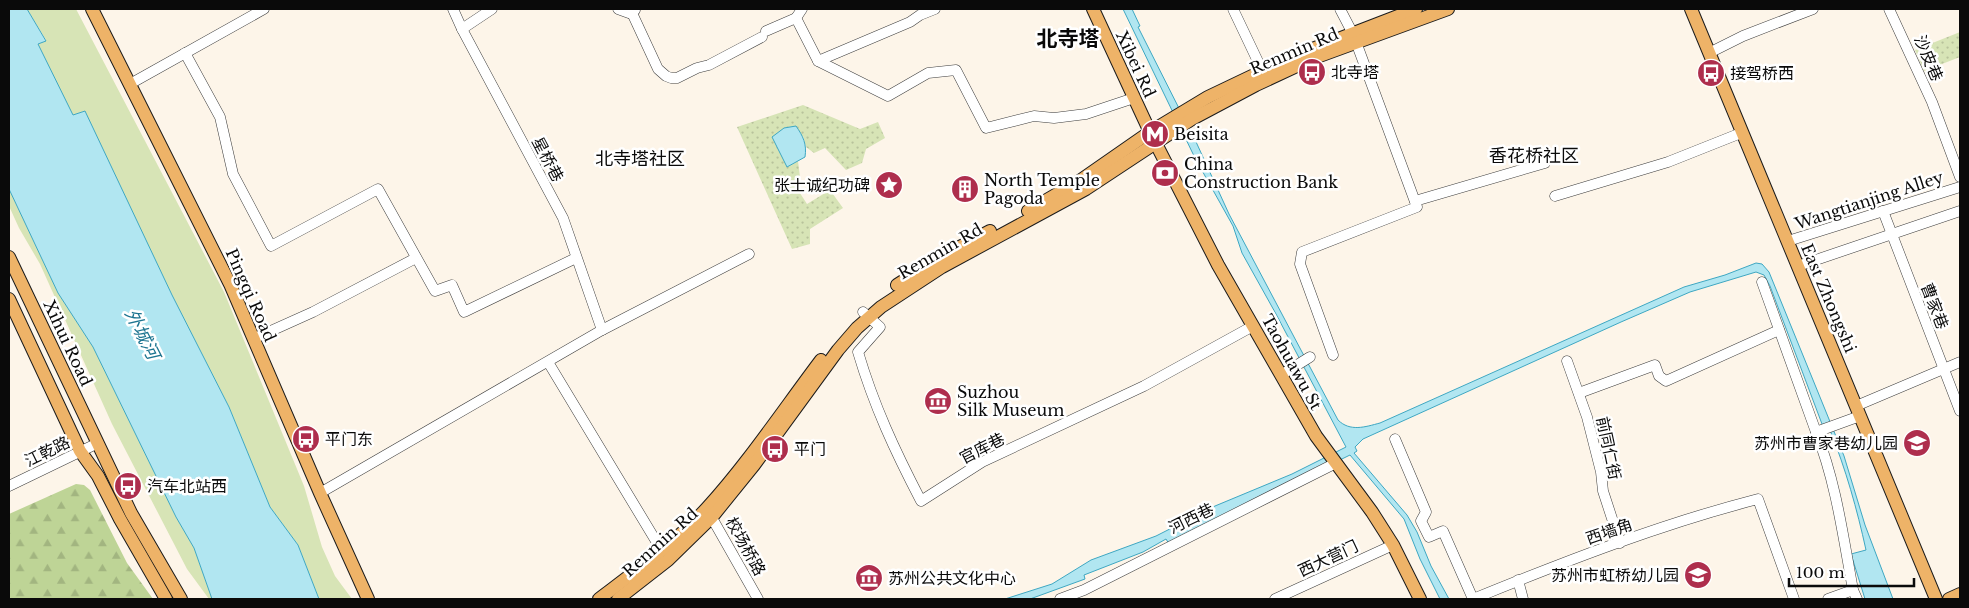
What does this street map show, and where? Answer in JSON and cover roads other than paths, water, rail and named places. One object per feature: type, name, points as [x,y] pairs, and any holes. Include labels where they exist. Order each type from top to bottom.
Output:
[{"type":"main road","name":"Pingqi Road","points":[[92,9],[230,284],[368,599]]},
{"type":"main road","name":"Xibei Rd","points":[[1093,9],[1152,137]]},
{"type":"main road","name":"Renmin Rd","points":[[1189,114],[1416,9]]},
{"type":"main road","name":"Renmin Rd","points":[[618,599],[668,560],[692,538],[709,513],[754,465],[866,314],[918,272],[1068,188],[1262,70],[1354,37],[1448,9]]},
{"type":"main road","name":"East Zhongshi","points":[[1691,9],[1936,599]]},
{"type":"main road","name":"Taohuawu St","points":[[1152,137],[1218,265],[1307,422],[1393,544],[1420,599]]},
{"type":"main road","name":"Xihui Road","points":[[9,256],[131,513],[181,599]]},
{"type":"main road","points":[[9,299],[80,451],[98,476],[166,599]]},
{"type":"main road","name":"Renmin Rd","points":[[598,599],[709,513]]},
{"type":"main road","points":[[1949,599],[1960,594]]},
{"type":"street","points":[[130,84],[264,9]]},
{"type":"street","name":"星桥巷","points":[[453,9],[462,30],[563,218],[602,330]]},
{"type":"street","points":[[462,30],[492,9]]},
{"type":"street","points":[[618,9],[627,13],[634,11],[658,69],[671,78],[677,78],[696,68],[709,65],[796,18],[802,9]]},
{"type":"street","points":[[818,61],[910,22],[920,15],[935,9]]},
{"type":"street","points":[[1233,9],[1262,70]]},
{"type":"street","points":[[1333,355],[1300,264],[1302,252],[1417,207],[1354,37],[1340,9]]},
{"type":"street","points":[[1709,53],[1744,36],[1813,9]]},
{"type":"street","name":"沙皮巷","points":[[1889,9],[1932,102],[1960,177]]},
{"type":"street","points":[[796,18],[818,61],[888,96],[928,73],[956,70],[986,128],[1034,116],[1054,118],[1086,114],[1134,98]]},
{"type":"street","points":[[185,53],[220,117],[233,174],[271,246],[378,189],[435,291],[452,285],[464,312],[576,258]]},
{"type":"street","points":[[1555,196],[1668,162],[1742,133]]},
{"type":"street","points":[[1415,201],[1545,163]]},
{"type":"street","name":"Wangtianjing Alley","points":[[1788,241],[1960,187]]},
{"type":"street","name":"曹家巷","points":[[1883,211],[1960,411]]},
{"type":"street","points":[[1798,266],[1960,211]]},
{"type":"street","points":[[320,493],[602,330],[749,254]]},
{"type":"street","points":[[253,339],[313,312],[416,258]]},
{"type":"street","points":[[1762,282],[1818,431],[1832,481],[1855,594],[1828,599]]},
{"type":"street","name":"官库巷","points":[[866,314],[880,326],[858,352],[870,390],[892,445],[921,501],[982,462],[1126,394],[1253,326]]},
{"type":"street","points":[[1579,393],[1655,365],[1659,376],[1666,381],[1779,330]]},
{"type":"street","points":[[1281,375],[1310,357]]},
{"type":"street","name":"前同仁街","points":[[1567,360],[1591,430],[1601,472],[1603,491],[1620,543]]},
{"type":"street","points":[[548,362],[662,550]]},
{"type":"street","points":[[1818,431],[1833,426],[1858,411],[1960,362]]},
{"type":"street","name":"西墙角","points":[[1395,439],[1426,512],[1422,521],[1425,529],[1429,537],[1443,531],[1473,599],[1518,580],[1712,511],[1758,500],[1794,599]]},
{"type":"street","name":"江乾路","points":[[9,486],[98,443]]},
{"type":"street","name":"河西巷","points":[[1060,599],[1084,590],[1333,460]]},
{"type":"street","name":"校场桥路","points":[[709,513],[758,599]]},
{"type":"street","name":"西大营门","points":[[1275,599],[1393,544]]},
{"type":"street","points":[[1518,580],[1523,599]]},
{"type":"water","name":"外城河","points":[[9,9],[27,9],[46,41],[38,44],[73,115],[85,111],[172,295],[229,407],[270,507],[298,545],[319,599],[212,599],[194,548],[176,517],[93,347],[58,293],[9,189]]},
{"type":"water","points":[[1123,9],[1132,9],[1140,26],[1138,27],[1197,144],[1229,214],[1338,420],[1343,424],[1358,428],[1380,423],[1684,287],[1725,275],[1756,263],[1762,264],[1769,272],[1844,456],[1865,525],[1893,599],[1865,599],[1851,554],[1866,550],[1841,460],[1830,430],[1825,432],[1770,286],[1764,275],[1756,272],[1690,292],[1621,322],[1363,439],[1355,447],[1357,451],[1354,453],[1407,515],[1449,599],[1440,599],[1420,559],[1404,519],[1350,455],[1169,544],[1166,539],[1143,552],[1084,575],[1085,579],[1030,599],[1005,599],[1052,584],[1091,560],[1156,536],[1215,506],[1292,474],[1346,447],[1242,253],[1233,226],[1195,158]]},
{"type":"water","points":[[796,126],[804,140],[805,157],[787,167],[772,137],[784,128]]},
{"type":"place","name":"北寺塔","points":[[1312,72]]},
{"type":"place","name":"接驾桥西","points":[[1711,73]]},
{"type":"place","name":"Beisita","points":[[1155,134]]},
{"type":"place","name":"China Construction Bank","points":[[1165,173]]},
{"type":"place","name":"张士诚纪功碑","points":[[889,185]]},
{"type":"place","name":"North Temple Pagoda","points":[[965,189]]},
{"type":"place","name":"Suzhou Silk Museum","points":[[938,401]]},
{"type":"place","name":"平门东","points":[[306,439]]},
{"type":"place","name":"苏州市曹家巷幼儿园","points":[[1917,443]]},
{"type":"place","name":"平门","points":[[775,449]]},
{"type":"place","name":"汽车北站西","points":[[128,486]]},
{"type":"place","name":"苏州市虹桥幼儿园","points":[[1698,575]]},
{"type":"place","name":"苏州公共文化中心","points":[[869,578]]},
{"type":"district","name":"北寺塔","points":[[1068,39]]},
{"type":"district","name":"香花桥社区","points":[[1534,156]]},
{"type":"district","name":"北寺塔社区","points":[[640,159]]}]
